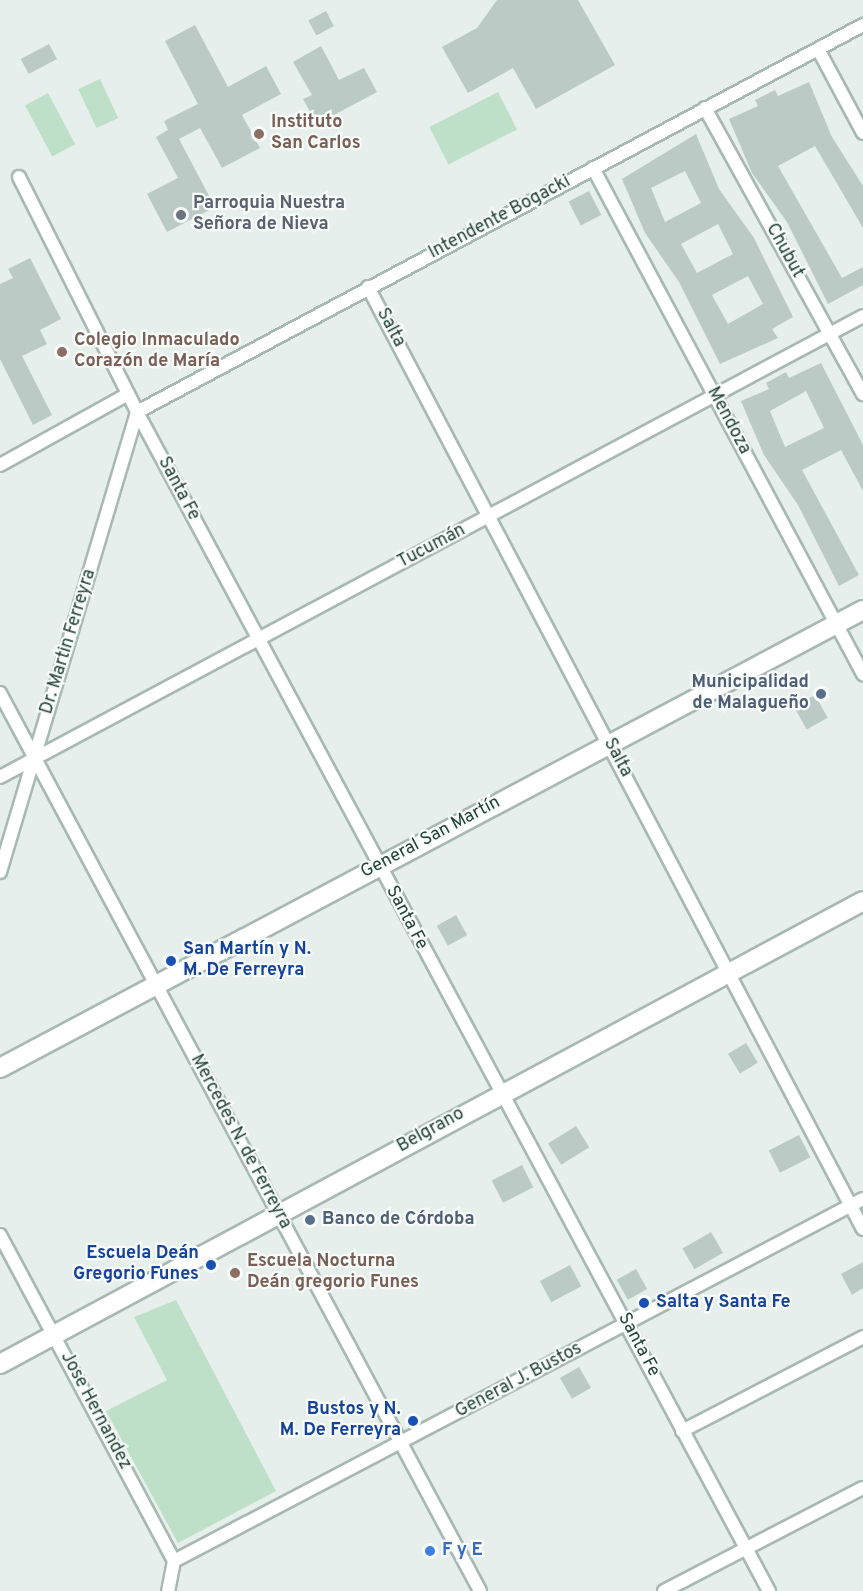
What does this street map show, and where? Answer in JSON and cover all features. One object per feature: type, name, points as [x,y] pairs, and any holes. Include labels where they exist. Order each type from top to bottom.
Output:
[{"type":"main road","name":"General San Martín","points":[[0,1068],[863,610]]},
{"type":"main road","name":"Belgrano","points":[[0,1364],[501,1093],[863,901]]},
{"type":"street","name":"Intendente Bogacki","points":[[137,412],[863,25]]},
{"type":"street","points":[[818,49],[863,133]]},
{"type":"street","name":"Chubut","points":[[705,108],[863,394]]},
{"type":"street","name":"Mendoza","points":[[593,168],[863,674]]},
{"type":"street","name":"Santa Fe","points":[[19,177],[137,412],[378,866],[769,1591]]},
{"type":"street","name":"Salta","points":[[368,287],[730,972],[863,1229]]},
{"type":"street","name":"Tucumán","points":[[0,777],[863,316]]},
{"type":"street","points":[[0,465],[128,394]]},
{"type":"street","name":"Dr. Martin Ferreyra","points":[[0,872],[137,412]]},
{"type":"street","name":"Mercedes N. de Ferreyra","points":[[0,693],[480,1591]]},
{"type":"street","name":"General J. Bustos","points":[[174,1561],[863,1199]]},
{"type":"street","name":"Jose Hernandez","points":[[0,1235],[174,1561]]},
{"type":"street","points":[[682,1431],[863,1337]]},
{"type":"street","points":[[664,1591],[863,1488]]},
{"type":"street","points":[[168,1591],[174,1561]]},
{"type":"green space","points":[[100,79],[118,118],[96,128],[78,89]]},
{"type":"green space","points":[[498,92],[517,129],[448,164],[429,127]]},
{"type":"green space","points":[[48,93],[75,144],[52,156],[25,105]]},
{"type":"green space","points":[[176,1300],[276,1491],[178,1543],[106,1411],[167,1380],[134,1317]]},
{"type":"building","points":[[497,0],[578,0],[615,65],[536,109],[513,68],[468,93],[442,47],[477,28]]},
{"type":"building","points":[[326,11],[334,26],[316,35],[308,20]]},
{"type":"building","points":[[195,25],[228,87],[266,66],[281,94],[242,115],[260,148],[222,168],[200,128],[179,139],[215,207],[167,232],[147,194],[178,178],[156,137],[168,130],[164,121],[198,104],[165,41]]},
{"type":"building","points":[[49,44],[57,59],[29,74],[21,59]]},
{"type":"building","points":[[321,46],[339,80],[364,68],[377,92],[317,124],[303,99],[312,95],[293,62]]},
{"type":"building","points":[[809,82],[832,137],[863,186],[863,228],[815,146],[778,166],[842,278],[863,267],[863,285],[828,304],[787,222],[752,173],[729,119],[758,106],[755,100],[775,90],[778,96]]},
{"type":"building","points":[[696,134],[719,189],[754,238],[793,317],[772,329],[778,338],[720,364],[679,282],[645,233],[622,179]],"holes":[[[685,171],[701,203],[665,222],[651,188]],[[718,224],[733,254],[697,273],[681,244]],[[748,276],[763,304],[728,324],[712,295]]]},
{"type":"building","points":[[589,191],[601,215],[581,225],[569,201]]},
{"type":"building","points":[[30,258],[61,319],[40,330],[47,344],[22,356],[52,415],[33,425],[0,359],[0,284],[13,278],[8,269]]},
{"type":"building","points":[[821,363],[863,445],[863,491],[841,450],[802,470],[859,575],[839,586],[798,505],[764,455],[741,401],[769,389],[766,383],[786,372],[789,378]],"holes":[[[806,391],[824,428],[785,447],[770,411]]]},
{"type":"building","points":[[815,695],[828,718],[807,729],[794,707]]},
{"type":"building","points":[[456,915],[467,935],[448,946],[437,926]]},
{"type":"building","points":[[746,1043],[758,1063],[740,1074],[728,1054]]},
{"type":"building","points":[[576,1126],[589,1147],[561,1165],[548,1143]]},
{"type":"building","points":[[799,1135],[810,1157],[780,1173],[769,1150]]},
{"type":"building","points":[[522,1165],[533,1187],[503,1203],[492,1180]]},
{"type":"building","points":[[711,1232],[723,1253],[694,1269],[682,1248]]},
{"type":"building","points":[[863,1262],[863,1288],[852,1295],[841,1274]]},
{"type":"building","points":[[570,1265],[581,1286],[551,1302],[540,1281]]},
{"type":"building","points":[[636,1269],[647,1289],[628,1300],[617,1280]]},
{"type":"building","points":[[579,1367],[591,1388],[572,1399],[560,1378]]},
{"type":"place","name":"Instituto San Carlos","points":[[259,134]]},
{"type":"place","name":"Parroquia Nuestra Señora de Nieva","points":[[181,215]]},
{"type":"place","name":"Colegio Inmaculado Corazón de María","points":[[62,352]]},
{"type":"place","name":"Municipalidad de Malagueño","points":[[821,694]]},
{"type":"place","name":"San Martín y N. M. De Ferreyra","points":[[171,961]]},
{"type":"place","name":"Banco de Córdoba","points":[[310,1220]]},
{"type":"place","name":"Escuela Deán Gregorio Funes","points":[[211,1265]]},
{"type":"place","name":"Escuela Nocturna Deán gregorio Funes","points":[[235,1273]]},
{"type":"place","name":"Salta y Santa Fe","points":[[644,1303]]},
{"type":"place","name":"Bustos y N. M. De Ferreyra","points":[[413,1421]]},
{"type":"place","name":"F y E","points":[[430,1551]]}]
